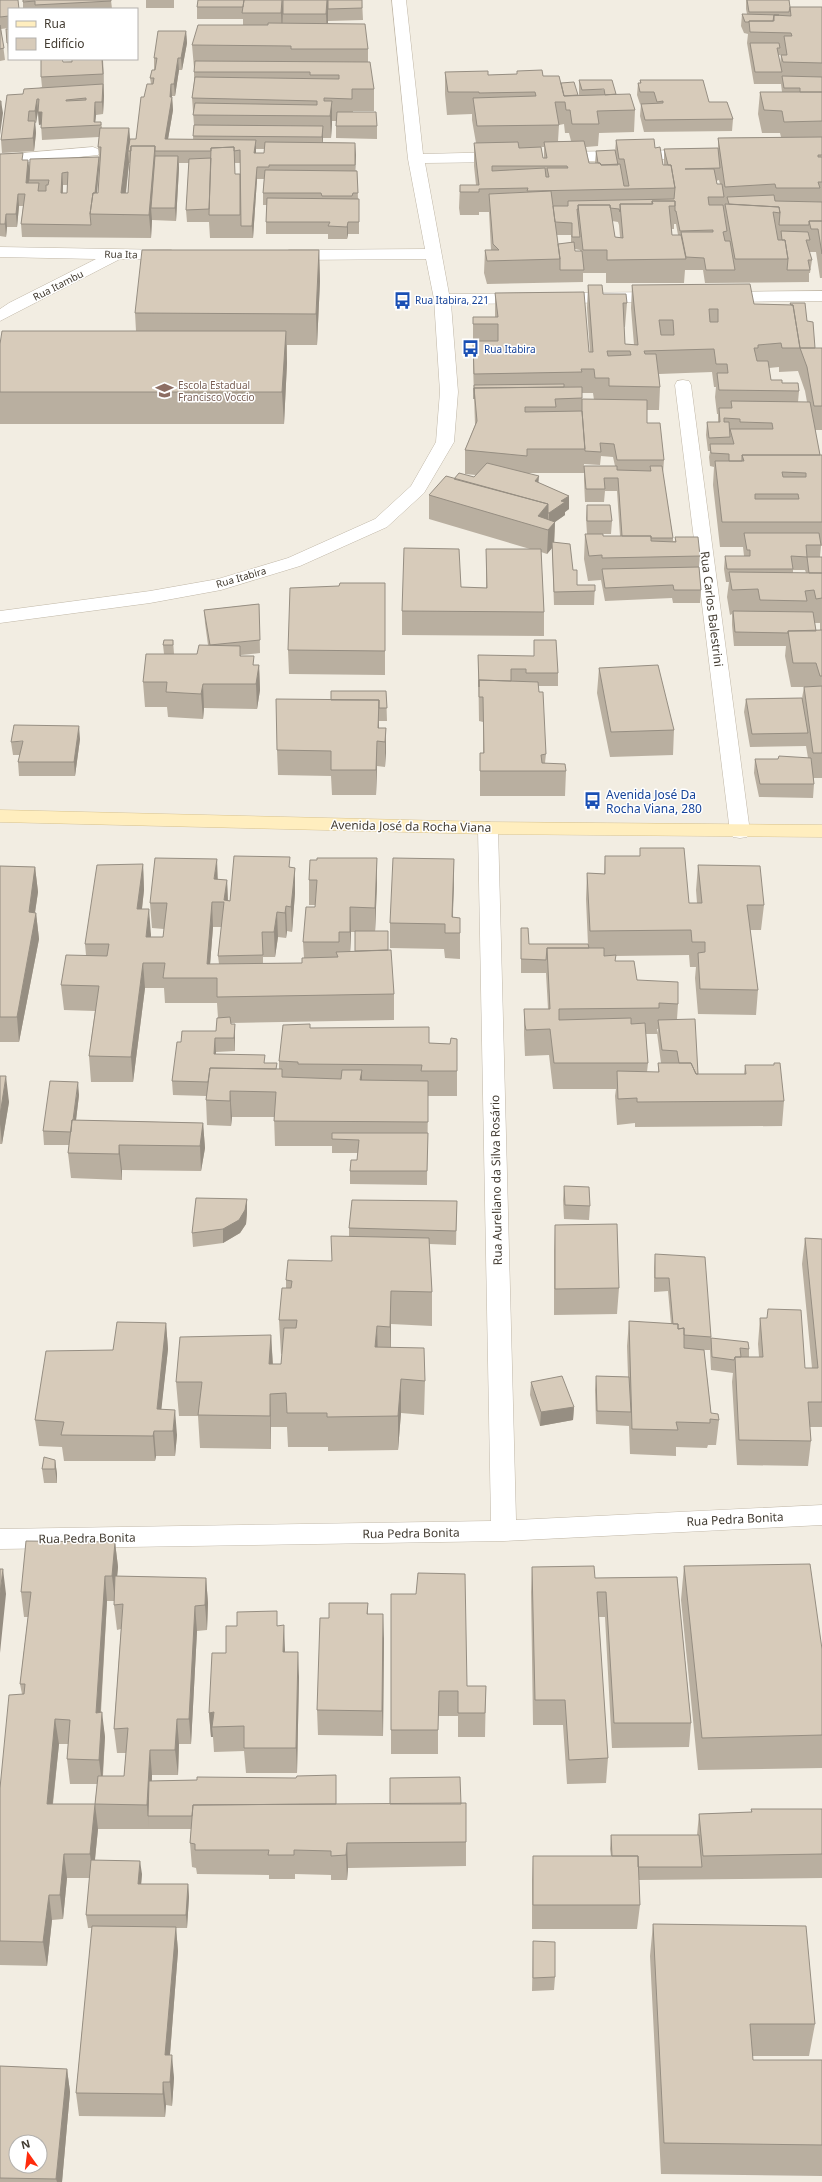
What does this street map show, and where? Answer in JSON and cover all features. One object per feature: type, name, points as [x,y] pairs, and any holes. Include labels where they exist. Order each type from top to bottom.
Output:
[{"type":"street","name":"Rua Itabira","points":[[0,617],[150,597],[221,584],[294,562],[381,523],[418,489],[445,442],[449,392],[442,299],[416,159],[398,0]]},
{"type":"street","points":[[0,160],[93,152]]},
{"type":"street","points":[[543,157],[710,154]]},
{"type":"street","points":[[416,159],[519,157]]},
{"type":"street","name":"Rua Ita","points":[[0,252],[188,255]]},
{"type":"street","name":"Rua Itambu","points":[[0,316],[15,306],[55,287],[117,254]]},
{"type":"street","points":[[276,255],[434,254]]},
{"type":"street","points":[[711,297],[822,296]]},
{"type":"street","points":[[442,299],[680,297]]},
{"type":"street","name":"Rua Carlos Balestrini","points":[[683,385],[740,832]]},
{"type":"street","name":"Avenida José da Rocha Viana","points":[[0,816],[488,828],[740,832],[822,831]]},
{"type":"street","name":"Rua Aureliano da Silva Rosário","points":[[488,828],[504,1531]]},
{"type":"street","name":"Rua Pedra Bonita","points":[[0,1539],[504,1531],[822,1515]]},
{"type":"building","points":[[0,0],[18,0],[19,8],[8,8],[8,16],[0,17]]},
{"type":"building","points":[[23,0],[111,1],[35,5],[35,1],[23,2]]},
{"type":"building","points":[[198,0],[244,0],[243,7],[197,7]]},
{"type":"building","points":[[244,0],[282,0],[281,13],[242,13]]},
{"type":"building","points":[[283,0],[327,0],[326,14],[283,14]]},
{"type":"building","points":[[328,0],[362,0],[362,8],[328,9]]},
{"type":"building","points":[[747,0],[789,0],[789,12],[749,12]]},
{"type":"building","points":[[790,7],[822,7],[822,63],[783,62],[781,55],[787,55],[784,36],[792,36],[791,33],[750,32],[749,21],[774,21],[774,15],[791,16]]},
{"type":"building","points":[[742,14],[779,15],[774,15],[773,21],[745,22]]},
{"type":"building","points":[[268,23],[365,24],[368,49],[291,49],[291,46],[192,45],[198,25],[268,25]]},
{"type":"building","points":[[0,25],[4,48],[0,49]]},
{"type":"building","points":[[6,29],[8,29],[8,43]]},
{"type":"building","points":[[158,31],[186,31],[181,58],[178,58],[174,84],[171,84],[170,97],[172,97],[165,139],[256,140],[254,153],[264,153],[265,142],[355,143],[355,165],[269,165],[269,167],[257,167],[252,226],[241,226],[240,150],[234,151],[234,147],[211,148],[211,151],[155,151],[155,146],[131,146],[131,151],[128,151],[130,139],[136,139],[141,97],[144,97],[147,84],[153,84],[154,78],[150,78],[152,70],[155,70],[157,58],[154,58]]},
{"type":"building","points":[[750,43],[779,43],[780,48],[777,48],[782,72],[755,72]]},
{"type":"building","points":[[41,60],[62,60],[63,62],[72,62],[72,60],[102,60],[103,74],[41,77]]},
{"type":"building","points":[[195,61],[370,62],[374,89],[352,89],[352,99],[324,98],[324,101],[332,101],[330,116],[193,115],[195,103],[317,105],[317,101],[192,98],[195,77],[339,79],[339,75],[310,75],[310,72],[194,72]]},
{"type":"building","points":[[542,70],[543,76],[559,76],[564,96],[630,94],[635,110],[597,111],[599,124],[572,124],[570,110],[566,110],[565,102],[555,102],[559,125],[477,126],[473,98],[536,96],[535,92],[448,92],[445,72],[488,71],[488,75],[517,74],[517,71]]},
{"type":"building","points":[[782,76],[822,77],[822,92],[800,92],[800,88],[784,88]]},
{"type":"building","points":[[579,80],[612,80],[616,94],[605,95],[604,89],[582,90]]},
{"type":"building","points":[[640,80],[703,80],[709,102],[727,102],[733,119],[645,120],[641,104],[663,103],[663,101],[657,102],[654,92],[640,92],[638,83],[641,83]]},
{"type":"building","points":[[574,82],[578,95],[564,96],[561,83]]},
{"type":"building","points":[[103,84],[102,102],[95,102],[94,122],[101,122],[101,125],[41,128],[42,112],[38,112],[39,99],[37,99],[35,111],[29,111],[28,121],[35,121],[33,138],[1,140],[7,95],[23,94],[24,89]],"holes":[[[86,98],[86,100],[66,101]]]},
{"type":"building","points":[[760,92],[822,92],[822,121],[784,122],[782,111],[764,110]]},
{"type":"building","points":[[337,112],[376,112],[377,126],[336,126]]},
{"type":"building","points":[[194,125],[323,126],[322,137],[193,136]]},
{"type":"building","points":[[100,128],[129,128],[121,193],[128,193],[131,146],[155,146],[149,215],[90,214],[93,193],[98,193],[101,147],[98,147]]},
{"type":"building","points":[[822,137],[822,155],[818,155],[818,157],[822,157],[822,182],[818,182],[820,188],[776,188],[775,184],[725,187],[718,138]]},
{"type":"building","points":[[654,139],[655,148],[660,147],[663,165],[671,165],[675,188],[527,191],[528,188],[479,189],[479,192],[460,192],[460,185],[479,185],[474,143],[518,142],[519,148],[541,147],[543,158],[547,158],[544,142],[584,141],[589,163],[600,163],[601,165],[620,164],[624,186],[629,186],[624,159],[619,159],[616,140]],"holes":[[[492,166],[567,166],[568,168],[547,168],[549,177],[546,177],[545,168],[492,171]]]},
{"type":"building","points":[[234,147],[235,174],[240,174],[240,215],[209,215],[211,148]]},
{"type":"building","points":[[718,148],[720,168],[685,169],[714,169],[717,184],[722,184],[724,197],[708,197],[709,205],[723,205],[727,231],[723,232],[725,241],[730,241],[735,270],[706,270],[704,258],[686,257],[681,232],[713,232],[713,230],[680,231],[675,211],[675,201],[652,201],[652,204],[620,204],[620,212],[619,209],[610,208],[610,205],[578,205],[577,209],[580,237],[572,237],[572,223],[555,222],[553,206],[568,206],[568,201],[674,199],[675,188],[671,165],[668,165],[664,149]]},
{"type":"building","points":[[615,150],[618,165],[601,165],[598,163],[596,151]]},
{"type":"building","points":[[23,153],[22,160],[28,160],[26,183],[39,183],[38,191],[46,191],[46,185],[48,185],[49,180],[29,180],[30,159],[99,157],[95,193],[93,193],[90,214],[91,225],[21,224],[25,194],[18,194],[16,214],[6,214],[5,224],[0,224],[0,154]],"holes":[[[68,172],[67,193],[61,193],[62,173]]]},
{"type":"building","points":[[155,156],[178,156],[175,208],[151,208]]},
{"type":"building","points":[[211,158],[209,209],[186,210],[189,159]]},
{"type":"building","points":[[265,170],[357,171],[358,193],[353,193],[352,196],[322,196],[321,193],[263,193]]},
{"type":"building","points":[[551,191],[560,259],[487,261],[485,250],[499,250],[493,244],[489,194]]},
{"type":"building","points":[[774,195],[775,201],[822,202],[822,221],[809,221],[809,225],[779,225],[779,207],[729,204],[727,197]]},
{"type":"building","points":[[267,198],[359,199],[359,222],[348,222],[347,227],[328,226],[330,222],[266,222]]},
{"type":"building","points":[[652,201],[675,201],[675,206],[669,206],[672,235],[681,235],[686,259],[607,260],[607,250],[583,250],[578,205],[610,205],[615,237],[623,238],[620,204],[653,204]]},
{"type":"building","points":[[725,204],[779,207],[780,213],[773,212],[778,240],[785,240],[788,259],[735,259]]},
{"type":"building","points":[[809,221],[822,221],[822,254],[818,229],[811,229]]},
{"type":"building","points":[[781,231],[808,232],[810,240],[806,240],[812,260],[808,260],[810,270],[787,270],[788,259],[785,240],[782,240]]},
{"type":"building","points":[[574,242],[575,251],[582,251],[584,270],[560,270],[558,244]]},
{"type":"building","points":[[142,250],[319,250],[316,314],[135,313]]},
{"type":"building","points":[[750,284],[754,304],[793,305],[800,348],[782,348],[781,343],[758,345],[758,348],[754,348],[757,361],[768,361],[771,380],[782,380],[782,383],[798,383],[799,391],[719,390],[717,373],[728,373],[727,364],[716,364],[714,349],[644,351],[645,354],[656,354],[660,387],[609,386],[609,378],[595,378],[594,369],[581,369],[582,372],[474,374],[473,341],[498,341],[498,324],[473,324],[473,317],[498,317],[495,293],[584,292],[589,352],[593,352],[588,285],[602,285],[603,294],[626,294],[627,303],[623,303],[625,344],[638,345],[632,285]],"holes":[[[709,309],[718,309],[718,322],[710,322]],[[659,320],[673,320],[674,335],[661,335]],[[607,351],[630,351],[631,355],[608,356]]]},
{"type":"building","points":[[790,303],[805,303],[807,321],[813,322],[815,348],[800,348],[793,305]]},
{"type":"building","points":[[2,331],[286,331],[282,392],[0,392],[0,344]]},
{"type":"building","points":[[800,348],[822,348],[822,406],[814,406],[807,367]]},
{"type":"building","points":[[564,384],[564,387],[474,388],[474,385]]},
{"type":"building","points":[[582,387],[582,398],[555,399],[556,407],[525,407],[525,412],[582,411],[585,449],[527,449],[527,456],[465,450],[477,421],[474,388]]},
{"type":"building","points":[[582,399],[647,400],[647,423],[660,423],[664,460],[617,460],[614,444],[600,443],[601,452],[585,451]]},
{"type":"building","points":[[731,401],[810,402],[820,455],[742,455],[742,461],[729,461],[729,454],[711,453],[710,444],[734,444],[730,429],[773,429],[772,423],[740,422],[740,419],[724,418],[724,422],[729,422],[730,437],[709,438],[707,422],[720,422],[719,408],[732,408]]},
{"type":"building","points":[[742,455],[822,455],[822,522],[722,522],[715,461],[744,461]],"holes":[[[782,472],[806,473],[806,477],[783,477]],[[755,494],[798,494],[799,499],[755,499]]]},
{"type":"building","points":[[487,463],[539,476],[535,481],[569,496],[561,501],[565,502],[548,513],[548,504],[454,479],[459,473],[474,477]]},
{"type":"building","points":[[584,466],[617,466],[617,470],[651,471],[650,466],[662,466],[673,538],[622,536],[618,478],[604,478],[605,489],[586,489]]},
{"type":"building","points":[[446,476],[548,504],[538,516],[555,522],[548,530],[429,495]]},
{"type":"building","points":[[587,505],[610,505],[612,521],[587,521]]},
{"type":"building","points":[[744,533],[819,533],[821,545],[806,545],[807,557],[791,556],[793,569],[727,569],[725,556],[750,556],[750,550],[747,550]]},
{"type":"building","points":[[585,534],[603,534],[603,536],[651,536],[651,541],[676,542],[675,537],[698,537],[700,556],[602,558],[602,555],[589,556]]},
{"type":"building","points":[[552,542],[570,544],[573,570],[577,570],[577,585],[595,585],[595,591],[554,592]]},
{"type":"building","points":[[404,548],[459,549],[461,587],[487,588],[486,549],[541,549],[544,612],[402,611]]},
{"type":"building","points":[[807,557],[822,557],[822,573],[809,573]]},
{"type":"building","points":[[699,567],[701,590],[674,590],[673,585],[605,588],[602,569]]},
{"type":"building","points":[[729,572],[822,573],[822,598],[816,599],[814,590],[805,591],[807,601],[760,600],[758,589],[732,590]]},
{"type":"building","points":[[340,583],[385,583],[385,651],[288,650],[290,588],[339,586]]},
{"type":"building","points":[[259,604],[260,640],[210,645],[204,610]]},
{"type":"building","points":[[733,611],[813,612],[816,631],[788,631],[788,633],[735,632]]},
{"type":"building","points":[[822,630],[822,676],[820,676],[816,663],[793,663],[788,631]]},
{"type":"building","points":[[164,640],[173,640],[173,645],[163,645]]},
{"type":"building","points":[[534,640],[556,640],[558,673],[526,673],[526,669],[511,669],[511,681],[479,680],[479,687],[478,655],[534,656]]},
{"type":"building","points":[[199,645],[240,646],[240,656],[254,656],[253,665],[259,665],[256,684],[203,684],[201,694],[166,692],[167,682],[143,682],[146,654],[197,654]]},
{"type":"building","points":[[658,665],[674,730],[611,732],[599,668]]},
{"type":"building","points":[[479,680],[538,682],[539,692],[543,692],[546,754],[541,755],[542,763],[565,764],[566,771],[480,771],[480,753],[484,753],[483,697],[479,697]]},
{"type":"building","points":[[822,686],[822,753],[813,753],[804,687]]},
{"type":"building","points":[[331,691],[386,691],[387,708],[379,708],[379,700],[331,700]]},
{"type":"building","points":[[802,698],[808,733],[752,734],[746,699]]},
{"type":"building","points":[[276,699],[379,700],[378,728],[386,728],[385,742],[377,741],[376,770],[331,770],[331,751],[277,750]]},
{"type":"building","points":[[14,725],[79,726],[74,762],[18,762],[23,741],[11,742]]},
{"type":"building","points":[[779,756],[811,758],[814,784],[760,784],[755,759],[778,759]]},
{"type":"building","points":[[640,848],[684,848],[689,903],[702,903],[698,865],[760,866],[764,905],[747,905],[758,990],[700,989],[698,953],[705,952],[705,942],[692,942],[691,930],[590,931],[587,873],[605,874],[605,856],[640,856]]},
{"type":"building","points":[[234,856],[290,857],[289,867],[295,868],[291,907],[286,906],[285,913],[277,912],[274,932],[262,932],[263,955],[218,956],[224,902],[212,902],[207,964],[302,963],[302,958],[338,957],[336,952],[391,950],[394,994],[217,997],[217,978],[163,978],[165,963],[143,963],[131,1057],[89,1056],[99,986],[61,985],[66,955],[107,956],[109,944],[85,944],[97,865],[143,864],[137,909],[149,909],[146,937],[163,937],[167,903],[150,903],[155,858],[217,859],[214,879],[227,880],[224,900],[230,901]]},
{"type":"building","points":[[317,858],[377,858],[375,908],[350,907],[350,932],[339,932],[339,942],[303,942],[306,907],[315,907],[317,880],[309,880],[310,860],[317,860]]},
{"type":"building","points":[[393,858],[454,859],[452,917],[460,918],[460,933],[445,933],[445,924],[390,923]]},
{"type":"building","points":[[0,866],[35,867],[29,912],[36,913],[17,1017],[0,1017]]},
{"type":"building","points":[[521,928],[528,928],[529,944],[588,944],[589,948],[547,948],[546,960],[521,959]]},
{"type":"building","points":[[355,931],[388,931],[388,950],[355,951]]},
{"type":"building","points":[[547,948],[604,948],[604,956],[616,955],[615,961],[634,961],[637,980],[678,982],[678,1004],[659,1003],[659,1008],[559,1009],[559,1020],[631,1018],[631,1024],[645,1023],[648,1063],[554,1063],[550,1029],[526,1030],[524,1009],[550,1009]]},
{"type":"building","points":[[230,1017],[231,1024],[235,1024],[234,1038],[215,1038],[214,1054],[265,1055],[264,1063],[277,1063],[276,1069],[210,1068],[208,1082],[172,1081],[177,1042],[181,1042],[182,1031],[216,1031],[217,1018]]},
{"type":"building","points":[[695,1019],[698,1074],[696,1074],[691,1063],[679,1063],[677,1051],[662,1050],[658,1020]]},
{"type":"building","points":[[310,1024],[310,1028],[429,1027],[429,1043],[450,1044],[451,1038],[457,1039],[457,1071],[421,1071],[422,1065],[298,1064],[298,1062],[279,1061],[283,1025]]},
{"type":"building","points":[[658,1063],[691,1063],[696,1074],[746,1074],[745,1065],[774,1065],[774,1063],[780,1063],[784,1101],[637,1102],[637,1098],[618,1099],[617,1071],[659,1072]]},
{"type":"building","points":[[210,1068],[282,1069],[282,1077],[341,1079],[342,1070],[362,1070],[360,1080],[428,1081],[428,1122],[274,1121],[276,1092],[230,1091],[230,1101],[206,1100]]},
{"type":"building","points":[[0,1076],[6,1076],[0,1115]]},
{"type":"building","points":[[50,1081],[78,1082],[71,1132],[43,1131]]},
{"type":"building","points":[[72,1120],[203,1123],[200,1146],[119,1145],[119,1154],[68,1153]]},
{"type":"building","points":[[332,1133],[428,1133],[427,1171],[350,1171],[351,1160],[357,1160],[359,1140],[332,1139]]},
{"type":"building","points":[[564,1186],[589,1187],[590,1206],[565,1205]]},
{"type":"building","points":[[196,1198],[247,1199],[245,1210],[239,1220],[223,1229],[192,1233]]},
{"type":"building","points":[[352,1200],[457,1201],[456,1231],[349,1228]]},
{"type":"building","points":[[617,1224],[619,1288],[555,1289],[555,1225]]},
{"type":"building","points":[[331,1236],[429,1238],[432,1292],[391,1291],[390,1327],[377,1326],[375,1347],[424,1348],[425,1381],[401,1379],[398,1416],[327,1417],[327,1413],[287,1413],[286,1393],[270,1394],[270,1416],[198,1415],[202,1382],[176,1382],[180,1337],[271,1335],[269,1364],[281,1364],[284,1328],[296,1328],[297,1320],[279,1320],[282,1288],[291,1288],[292,1281],[286,1280],[288,1260],[332,1261]]},
{"type":"building","points":[[805,1238],[822,1239],[822,1402],[808,1402],[811,1441],[739,1440],[735,1357],[763,1357],[760,1318],[767,1318],[768,1309],[801,1310],[805,1368],[818,1368]]},
{"type":"building","points":[[655,1254],[705,1257],[711,1337],[684,1335],[684,1328],[678,1329],[678,1324],[673,1324],[669,1278],[655,1278]]},
{"type":"building","points":[[629,1321],[678,1324],[678,1329],[684,1328],[684,1348],[704,1350],[711,1413],[718,1414],[719,1420],[710,1419],[710,1423],[676,1422],[678,1430],[632,1429]]},
{"type":"building","points":[[117,1322],[166,1323],[157,1409],[175,1410],[173,1431],[154,1431],[153,1436],[61,1435],[64,1422],[35,1420],[46,1351],[113,1350]]},
{"type":"building","points":[[711,1338],[748,1342],[749,1349],[740,1348],[741,1357],[735,1357],[734,1360],[712,1357]]},
{"type":"building","points":[[562,1376],[574,1407],[541,1412],[531,1382]]},
{"type":"building","points":[[596,1376],[629,1377],[631,1412],[597,1411]]},
{"type":"building","points":[[44,1457],[55,1460],[55,1469],[42,1469]]},
{"type":"building","points":[[26,1541],[115,1542],[112,1576],[105,1576],[96,1713],[102,1712],[99,1760],[67,1759],[70,1720],[55,1719],[47,1804],[95,1804],[90,1854],[64,1854],[60,1895],[49,1895],[43,1942],[0,1941],[0,1788],[9,1695],[24,1694],[25,1684],[20,1684],[31,1592],[21,1592]]},
{"type":"building","points":[[810,1564],[822,1649],[822,1735],[702,1738],[684,1566]]},
{"type":"building","points":[[594,1566],[595,1578],[677,1577],[691,1723],[614,1723],[606,1592],[597,1592],[608,1758],[569,1760],[565,1700],[535,1700],[532,1567]]},
{"type":"building","points":[[0,1569],[3,1569],[0,1593]]},
{"type":"building","points":[[418,1573],[465,1574],[467,1686],[486,1686],[485,1713],[458,1713],[458,1691],[439,1691],[438,1730],[391,1730],[391,1594],[416,1594]]},
{"type":"building","points":[[115,1576],[206,1578],[205,1605],[195,1606],[189,1719],[177,1719],[175,1750],[150,1750],[147,1805],[95,1804],[98,1776],[124,1776],[128,1728],[114,1729],[123,1604],[114,1605]]},
{"type":"building","points":[[329,1603],[368,1603],[367,1614],[383,1614],[382,1711],[317,1710],[320,1618],[329,1618]]},
{"type":"building","points":[[277,1611],[277,1626],[284,1625],[283,1652],[298,1652],[296,1748],[244,1748],[244,1726],[212,1727],[214,1712],[209,1713],[212,1653],[226,1653],[226,1626],[237,1626],[237,1612]]},
{"type":"building","points":[[336,1775],[336,1804],[193,1805],[192,1816],[148,1816],[149,1781],[197,1780],[197,1777],[296,1778],[297,1776]]},
{"type":"building","points":[[460,1777],[461,1804],[390,1804],[390,1778]]},
{"type":"building","points":[[466,1803],[466,1842],[347,1843],[346,1855],[331,1856],[331,1851],[294,1850],[294,1855],[268,1855],[269,1850],[195,1850],[195,1844],[190,1843],[193,1805]]},
{"type":"building","points":[[751,1809],[822,1809],[822,1854],[703,1856],[699,1814],[752,1812]]},
{"type":"building","points":[[611,1835],[699,1835],[702,1867],[638,1867],[638,1856],[612,1856]]},
{"type":"building","points":[[533,1856],[638,1856],[640,1905],[533,1905]]},
{"type":"building","points":[[91,1860],[140,1861],[138,1884],[188,1884],[186,1915],[86,1915]]},
{"type":"building","points":[[653,1924],[806,1926],[815,2024],[750,2024],[753,2060],[822,2060],[822,2145],[664,2143]]},
{"type":"building","points":[[92,1926],[176,1927],[165,2055],[172,2055],[170,2082],[163,2082],[163,2094],[76,2093]]},
{"type":"building","points":[[533,1941],[555,1942],[555,1977],[533,1978]]},
{"type":"building","points":[[0,2066],[67,2069],[56,2179],[0,2178]]},
{"type":"place","name":"Rua Itabira, 221","points":[[402,300]]},
{"type":"place","name":"Rua Itabira","points":[[471,349]]},
{"type":"place","name":"Escola Estadual Francisco Voccio","points":[[165,391]]},
{"type":"place","name":"Avenida José Da Rocha Viana, 280","points":[[593,801]]}]
